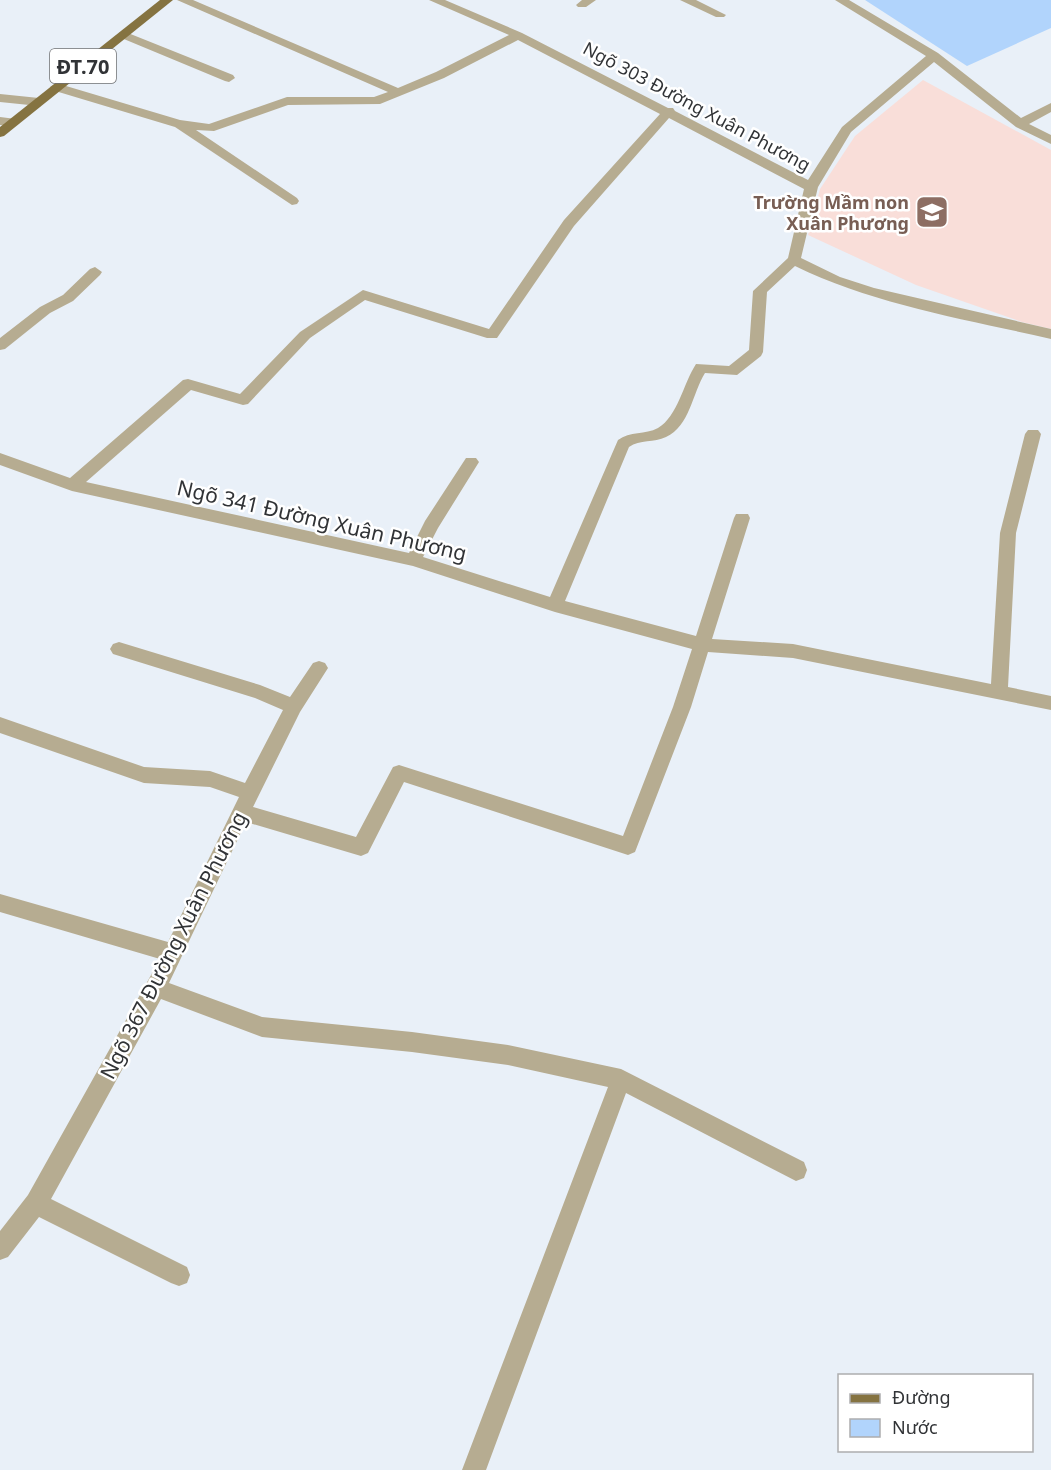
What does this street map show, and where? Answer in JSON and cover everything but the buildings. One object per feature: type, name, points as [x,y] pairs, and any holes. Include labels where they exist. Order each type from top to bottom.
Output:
[{"type":"main road","name":"ĐT.70","points":[[0,133],[6,121],[39,102],[167,0]]},
{"type":"street","points":[[183,0],[398,92]]},
{"type":"street","name":"Ngõ 303 Đường Xuân Phương","points":[[435,0],[518,35],[669,111],[811,187],[794,260]]},
{"type":"street","points":[[686,0],[720,15]]},
{"type":"street","points":[[841,0],[934,56],[1020,124],[1051,140]]},
{"type":"street","points":[[123,34],[229,78]]},
{"type":"street","points":[[56,87],[179,124],[210,128],[287,101],[376,101],[440,75],[518,35]]},
{"type":"street","points":[[811,187],[846,130],[934,56]]},
{"type":"street","points":[[0,98],[39,102]]},
{"type":"street","points":[[1020,124],[1051,107]]},
{"type":"street","points":[[72,485],[188,384],[243,400],[305,335],[363,295],[492,335],[568,223],[669,111]]},
{"type":"street","points":[[179,124],[292,201]]},
{"type":"street","points":[[555,605],[623,444],[629,439],[661,433],[675,422],[701,368],[732,371],[756,352],[760,291],[794,260],[835,280],[871,292],[1051,334]]},
{"type":"street","points":[[0,345],[45,310],[68,298],[95,272]]},
{"type":"street","points":[[999,692],[1008,533],[1033,434]]},
{"type":"street","name":"Ngõ 341 Đường Xuân Phương","points":[[0,459],[72,485],[413,560],[555,605],[702,645],[793,651],[1051,703]]},
{"type":"street","points":[[413,560],[431,525],[471,462]]},
{"type":"street","points":[[241,812],[361,847],[399,772],[628,846],[682,707],[742,518]]},
{"type":"street","points":[[119,649],[260,692],[294,707]]},
{"type":"street","name":"Ngõ 367 Đường Xuân Phương","points":[[0,1249],[36,1203],[156,988],[250,793],[294,707],[319,668]]},
{"type":"street","points":[[0,725],[144,775],[210,779],[250,793]]},
{"type":"street","points":[[0,903],[173,953]]},
{"type":"street","points":[[156,988],[262,1027],[412,1042],[508,1055],[621,1079],[796,1170]]},
{"type":"street","points":[[474,1470],[621,1079]]},
{"type":"street","points":[[36,1203],[179,1275]]},
{"type":"shaded area","name":"Trường Mầm non Xuân Phương","points":[[923,80],[1051,150],[1051,329],[1022,322],[916,285],[808,235],[820,189],[855,136]]},
{"type":"water","points":[[865,0],[1051,0],[1051,28],[967,66]]},
{"type":"place","name":"Trường Mầm non Xuân Phương","points":[[932,212]]}]
